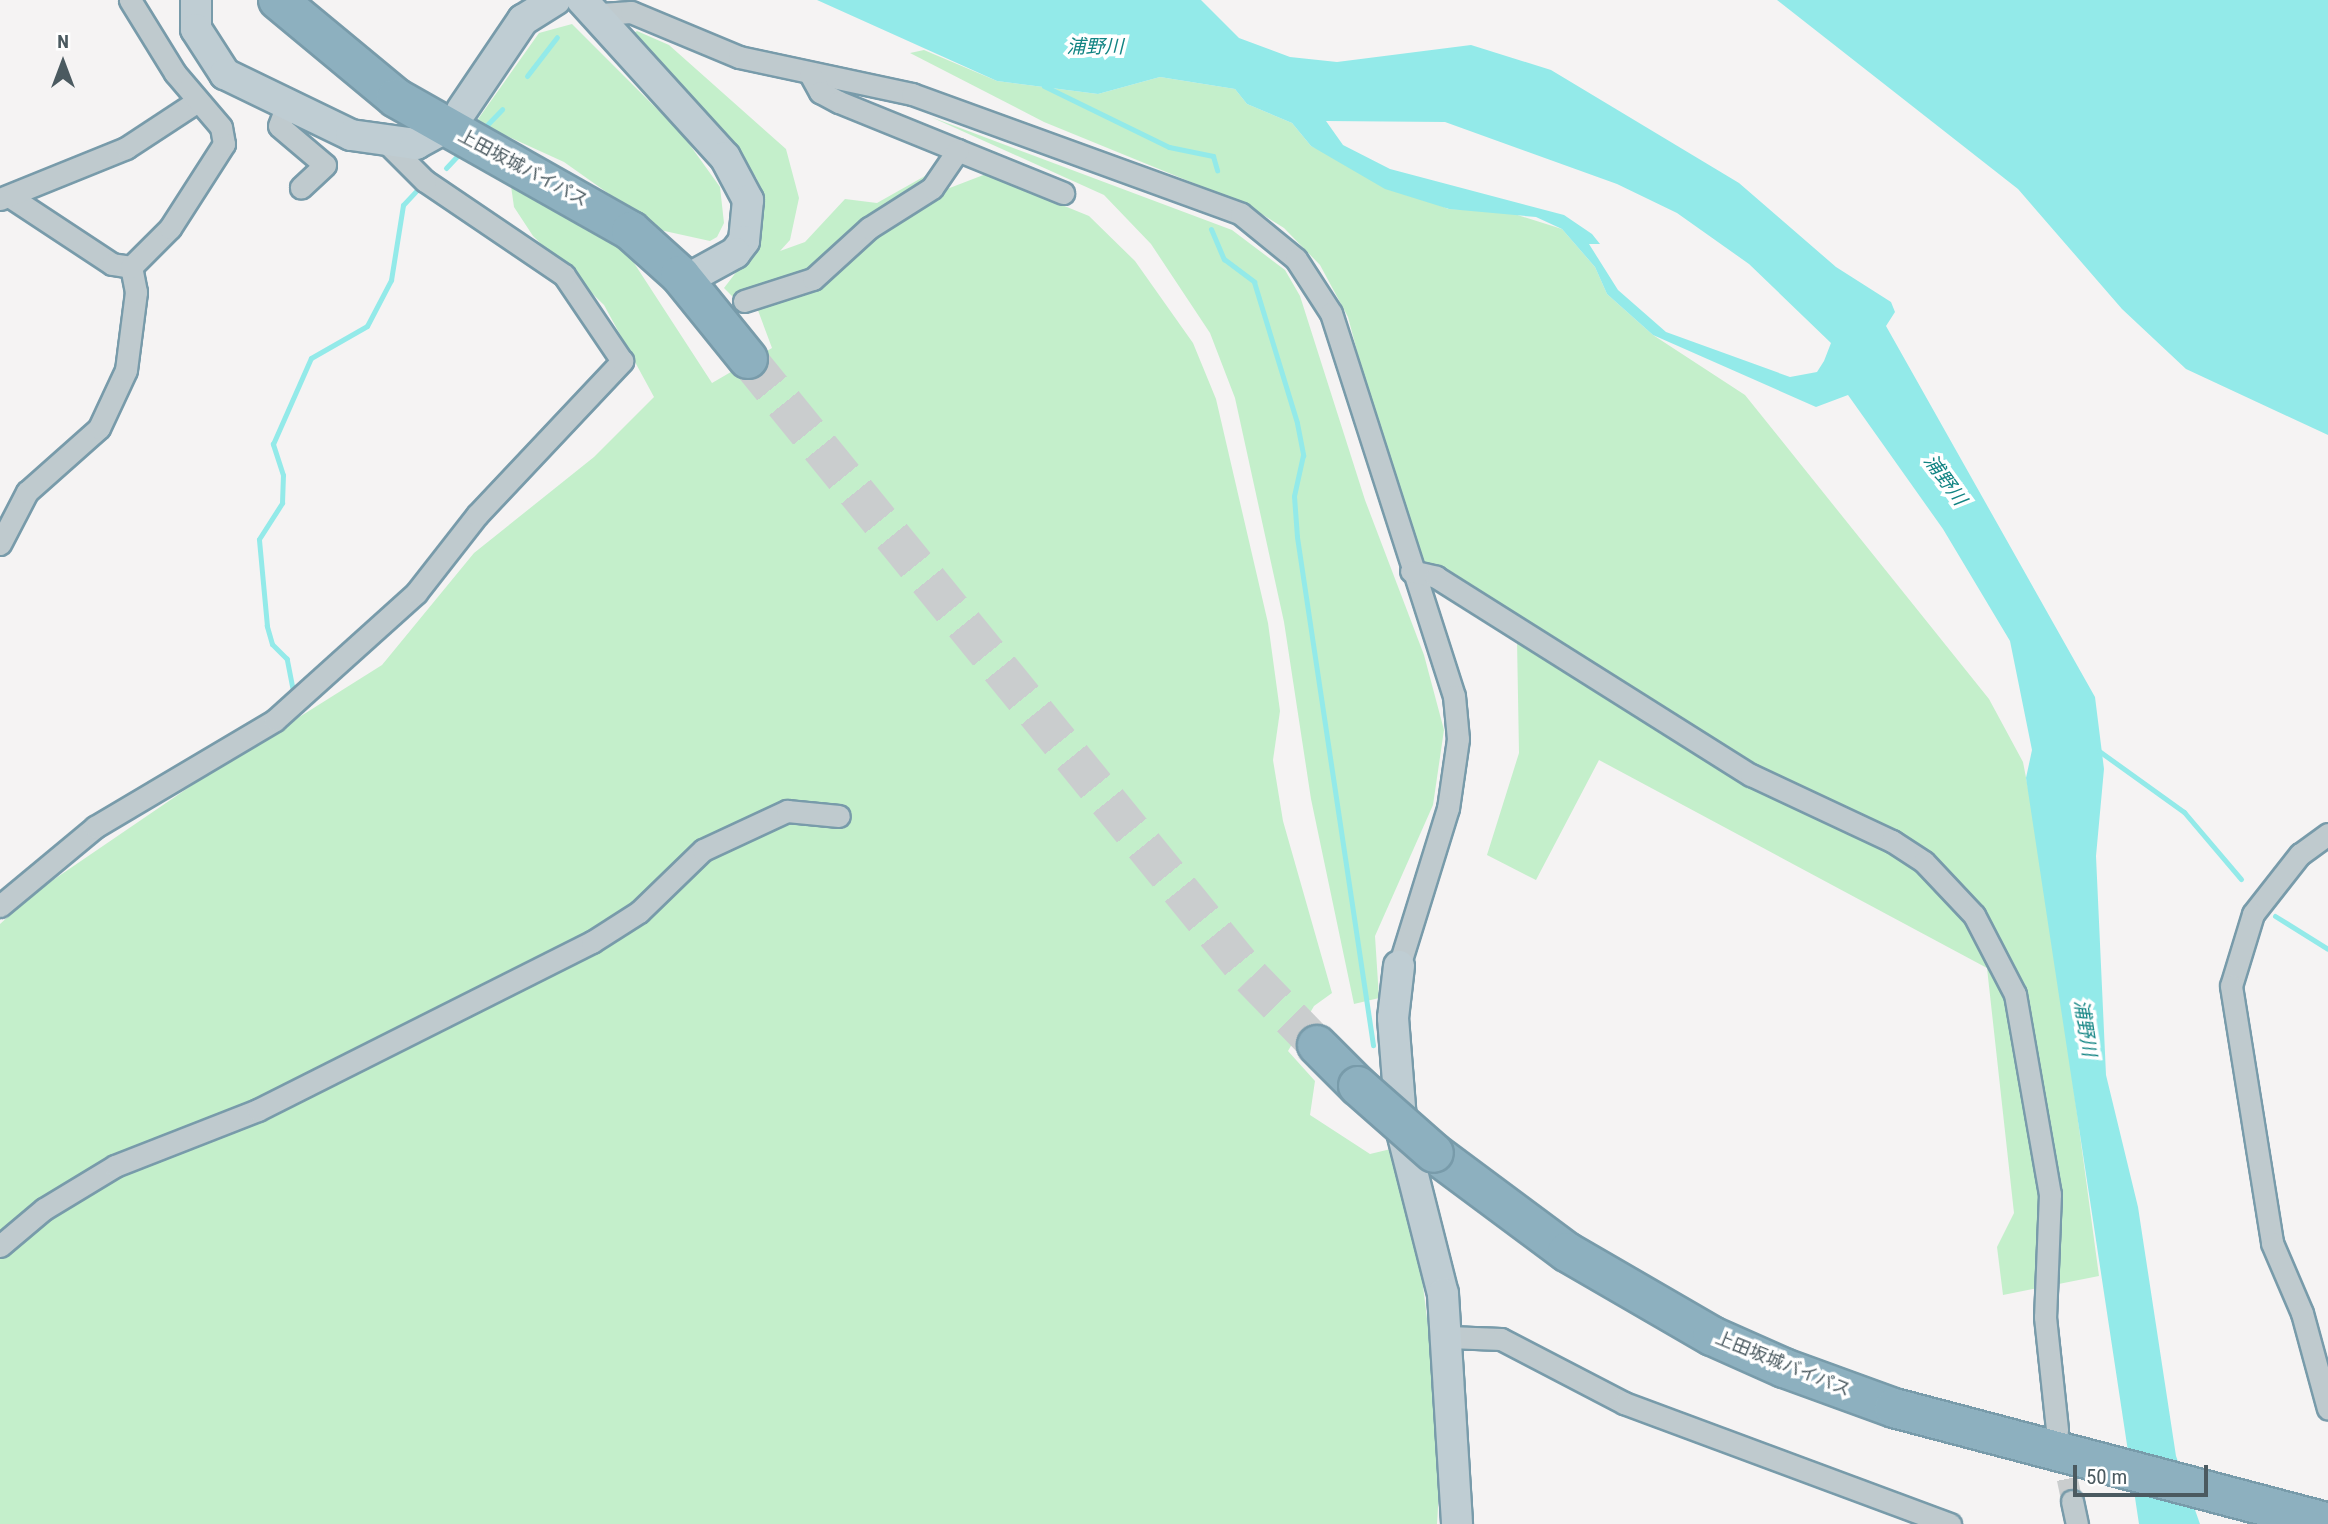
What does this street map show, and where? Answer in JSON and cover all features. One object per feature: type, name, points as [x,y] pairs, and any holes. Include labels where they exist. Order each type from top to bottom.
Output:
[{"type":"highway","name":"上田坂城バイパス","points":[[278,0],[396,98],[610,215],[680,275],[728,307],[748,359]]},
{"type":"highway","name":"上田坂城バイパス","points":[[1317,1045],[1358,1086],[1434,1153],[1567,1252],[1712,1336],[1894,1408],[2103,1466],[2320,1521]]},
{"type":"street","points":[[0,544],[27,492],[81,449],[109,407],[134,330],[131,267],[170,228],[224,144],[221,127],[196,102],[130,0]]},
{"type":"street","points":[[196,0],[196,29],[225,74],[351,135],[416,144],[436,133]]},
{"type":"street","points":[[462,110],[523,20],[555,0]]},
{"type":"street","points":[[591,7],[742,182],[748,222],[744,241],[724,262],[680,275]]},
{"type":"street","points":[[591,7],[631,12],[739,57],[912,94],[1206,199],[1269,232],[1296,259],[1331,313],[1411,570],[1445,663],[1458,739],[1448,807],[1399,966],[1393,1018],[1402,1132],[1436,1254],[1448,1337],[1457,1524]]},
{"type":"street","points":[[810,74],[829,97],[1063,193]]},
{"type":"street","points":[[5,197],[126,148],[196,102]]},
{"type":"street","points":[[287,105],[279,126],[325,165],[302,187]]},
{"type":"street","points":[[0,905],[95,827],[275,720],[416,593],[477,516],[622,361],[564,275],[425,181],[384,140]]},
{"type":"street","points":[[724,262],[728,307],[813,279],[869,228],[932,188],[958,150]]},
{"type":"street","points":[[5,197],[112,264],[131,267]]},
{"type":"street","points":[[1411,570],[1447,584],[1751,775],[1892,841],[1924,862],[1974,915],[2015,994],[2050,1194],[2045,1317],[2057,1430]]},
{"type":"street","points":[[0,1246],[44,1209],[115,1166],[258,1110],[592,942],[639,912],[703,850],[787,811],[839,816]]},
{"type":"street","points":[[2328,834],[2300,854],[2253,914],[2231,986],[2272,1243],[2302,1313],[2328,1409]]},
{"type":"street","points":[[1448,1337],[1501,1339],[1624,1403],[1950,1524]]},
{"type":"street","points":[[2072,1501],[2077,1524]]},
{"type":"green space","points":[[572,24],[682,134],[720,187],[724,223],[717,237],[710,241],[660,230],[564,162],[476,122],[539,33]]},
{"type":"green space","points":[[637,31],[669,45],[786,149],[799,198],[790,240],[780,251],[805,242],[845,199],[877,203],[932,172],[931,179],[810,275],[737,301],[724,288],[757,245],[763,220],[757,179],[732,140],[632,34]]},
{"type":"green space","points":[[924,50],[997,81],[1098,94],[1160,77],[1235,89],[1247,104],[1292,123],[1311,146],[1448,209],[1505,211],[1562,229],[1595,267],[1607,294],[1653,335],[1745,395],[1989,699],[2023,762],[2045,876],[2099,1276],[2003,1295],[1997,1247],[2014,1213],[1987,968],[1599,760],[1536,880],[1487,855],[1519,753],[1517,640],[1425,569],[1391,480],[1348,317],[1320,265],[1284,228],[1247,205],[1044,122],[910,53]]},
{"type":"green space","points":[[931,117],[1232,230],[1285,270],[1300,296],[1365,500],[1424,655],[1444,730],[1433,805],[1375,936],[1379,998],[1354,1004],[1311,799],[1284,622],[1235,398],[1210,333],[1151,244],[1104,195]]},
{"type":"green space","points":[[986,174],[1089,216],[1135,261],[1193,343],[1216,399],[1268,623],[1280,711],[1273,760],[1283,821],[1332,993],[1314,1006],[1288,1051],[1315,1081],[1310,1115],[1370,1154],[1395,1148],[1420,1261],[1442,1442],[1437,1524],[0,1524],[0,924],[34,893],[207,775],[382,665],[474,553],[594,457],[654,397],[604,305],[533,236],[514,207],[511,186],[560,207],[623,246],[712,383],[772,348],[756,305],[947,189]]},
{"type":"water","name":"浦野川","points":[[817,0],[1201,0],[1239,38],[1290,57],[1337,62],[1471,45],[1551,70],[1739,183],[1836,267],[1891,302],[1895,312],[1886,326],[2095,697],[2104,769],[2096,856],[2106,1075],[2138,1207],[2176,1456],[2200,1524],[2139,1524],[2026,778],[2032,750],[2010,641],[1943,529],[1848,395],[1816,407],[1653,335],[1607,294],[1595,267],[1562,229],[1536,217],[1449,209],[1385,189],[1311,146],[1292,123],[1247,104],[1235,89],[1160,77],[1098,94],[997,81]],"holes":[[[1326,121],[1445,122],[1617,184],[1677,213],[1749,264],[1831,343],[1817,372],[1790,377],[1666,332],[1618,290],[1589,244],[1600,244],[1592,234],[1564,215],[1390,169],[1343,145]]]},
{"type":"water","points":[[1777,0],[2328,0],[2328,435],[2186,369],[2122,309],[2018,189]]},
{"type":"waterway","points":[[527,76],[557,37]]},
{"type":"waterway","points":[[1044,86],[1169,147],[1213,156],[1217,170]]},
{"type":"waterway","points":[[482,130],[502,109]]},
{"type":"waterway","points":[[446,168],[463,150]]},
{"type":"waterway","points":[[293,691],[287,659],[272,644],[267,626],[259,539],[282,503],[283,475],[273,444],[311,358],[367,326],[391,280],[403,205],[416,191]]},
{"type":"waterway","points":[[1211,229],[1224,259],[1254,282],[1297,423],[1303,455],[1294,496],[1297,537],[1373,1045]]},
{"type":"waterway","points":[[2099,751],[2184,812],[2241,879]]},
{"type":"waterway","points":[[2275,916],[2328,949]]},
{"type":"tunnel","points":[[748,359],[1251,977],[1317,1045]]},
{"type":"tunnel","points":[[2061,1448],[2072,1501]]}]
